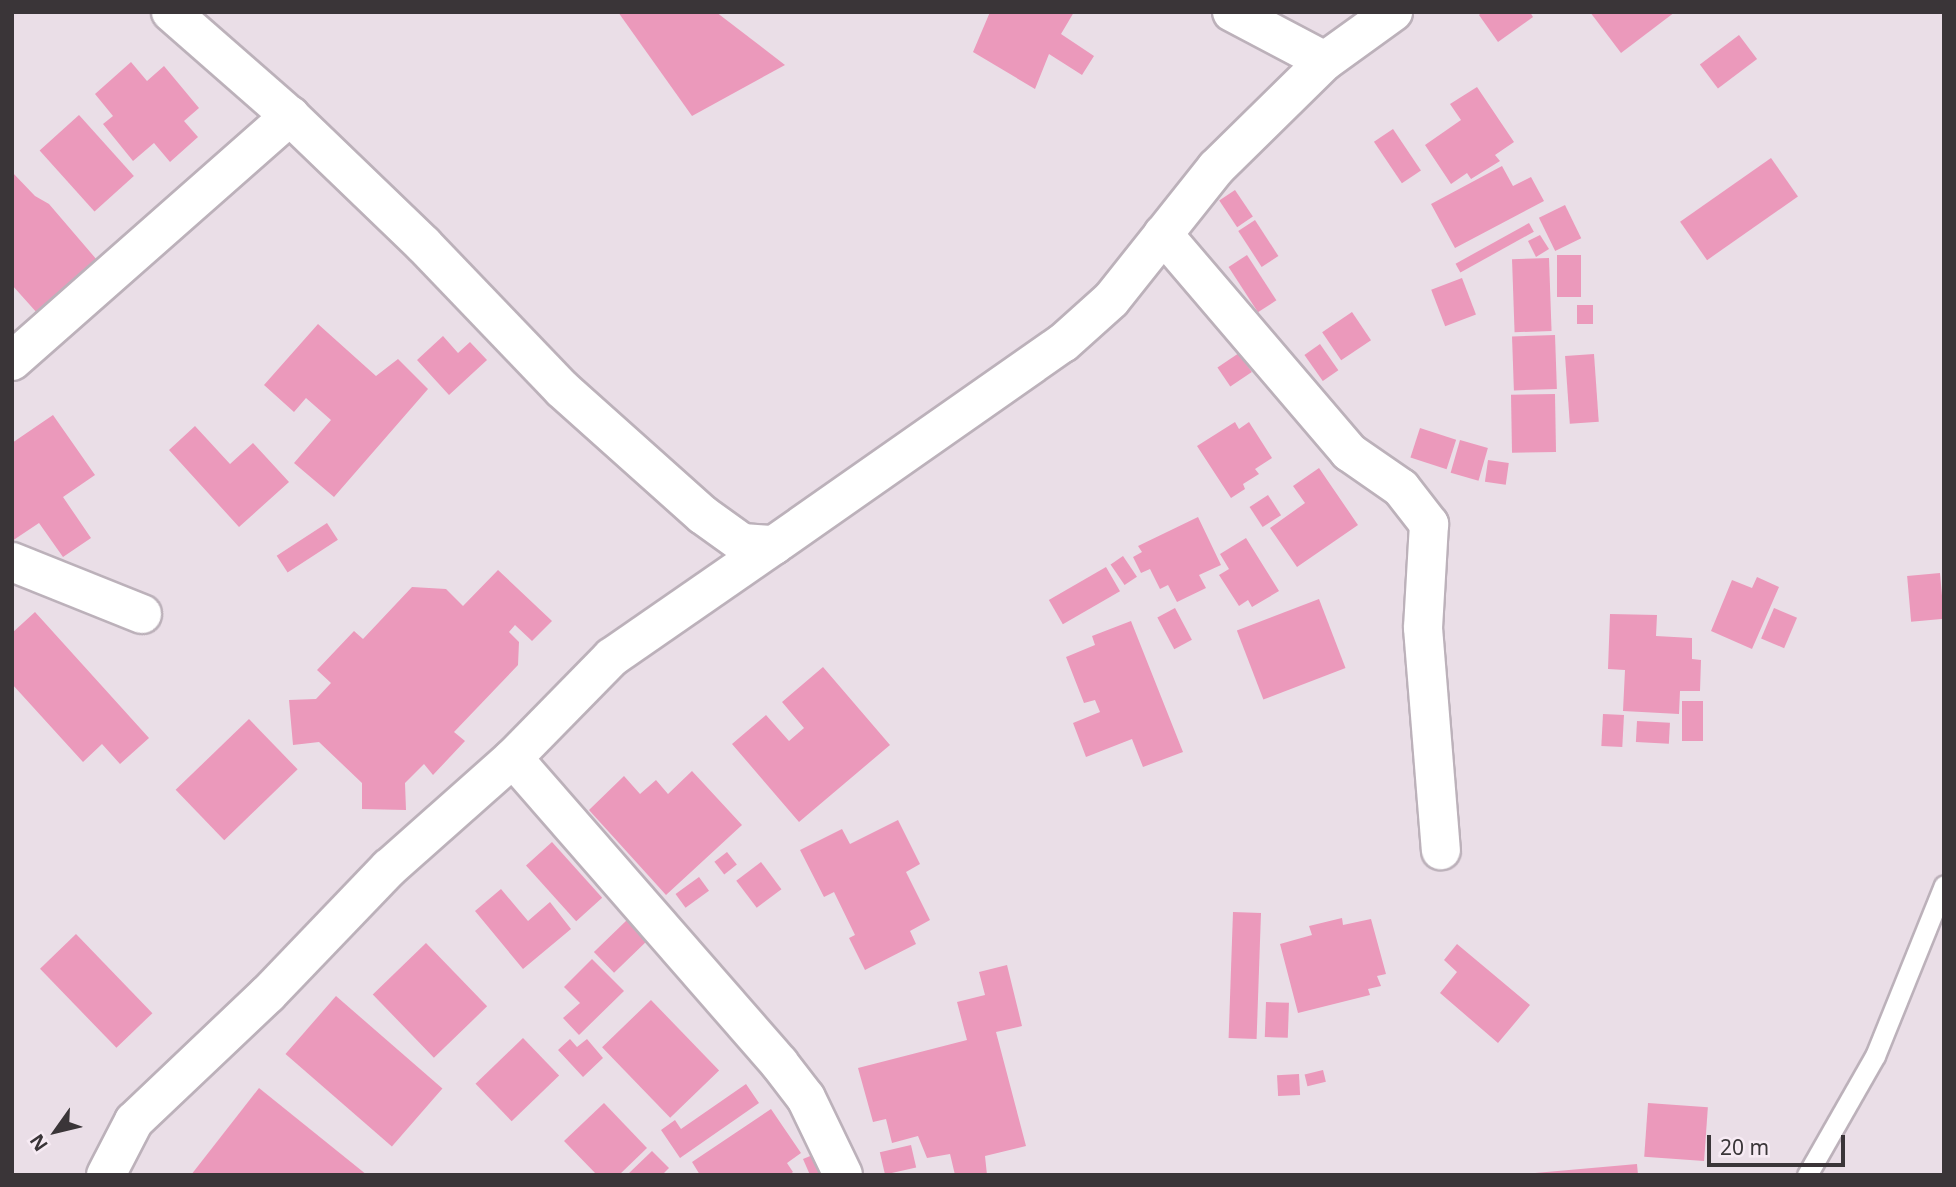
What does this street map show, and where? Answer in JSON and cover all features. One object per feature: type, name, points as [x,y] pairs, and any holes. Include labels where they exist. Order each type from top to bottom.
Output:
[{"type":"street","points":[[171,12],[290,116],[424,245],[562,390],[683,497],[742,543],[774,545]]},
{"type":"street","points":[[1232,12],[1325,61]]},
{"type":"street","points":[[106,1175],[134,1121],[268,994],[389,868],[513,758],[612,657],[1063,343],[1111,300],[1216,168],[1325,61],[1393,12]]},
{"type":"street","points":[[12,361],[290,116]]},
{"type":"street","points":[[1163,234],[1349,452],[1401,488],[1429,524],[1423,628],[1441,850]]},
{"type":"street","points":[[12,562],[142,614]]},
{"type":"street","points":[[513,758],[779,1063],[806,1098],[844,1175]]},
{"type":"lane","points":[[1807,1175],[1875,1056],[1944,885]]},
{"type":"building","points":[[618,12],[716,12],[785,65],[692,116]]},
{"type":"building","points":[[990,12],[1074,12],[1061,34],[1094,56],[1082,75],[1049,54],[1035,89],[973,52]]},
{"type":"building","points":[[1482,12],[1530,12],[1533,17],[1498,42],[1479,15]]},
{"type":"building","points":[[1590,12],[1675,12],[1621,53]]},
{"type":"building","points":[[1739,35],[1757,59],[1718,88],[1700,64]]},
{"type":"building","points":[[131,62],[147,81],[164,66],[199,108],[184,121],[198,137],[170,162],[154,143],[133,161],[103,124],[113,116],[95,94]]},
{"type":"building","points":[[1477,87],[1514,142],[1495,155],[1500,161],[1471,179],[1467,173],[1451,184],[1425,145],[1461,120],[1450,104]]},
{"type":"building","points":[[79,115],[134,176],[94,211],[40,150]]},
{"type":"building","points":[[1393,129],[1421,170],[1402,183],[1374,142]]},
{"type":"building","points":[[1771,158],[1798,197],[1707,260],[1680,222]]},
{"type":"building","points":[[1502,166],[1513,186],[1531,177],[1544,201],[1455,248],[1431,204]]},
{"type":"building","points":[[12,172],[35,196],[49,204],[103,267],[38,314],[12,285]]},
{"type":"building","points":[[1235,190],[1253,217],[1237,227],[1219,201]]},
{"type":"building","points":[[1565,205],[1581,238],[1555,251],[1539,218]]},
{"type":"building","points":[[1255,220],[1278,256],[1262,267],[1238,231]]},
{"type":"building","points":[[1529,223],[1534,232],[1460,272],[1456,264]]},
{"type":"building","points":[[1540,235],[1549,249],[1536,257],[1528,241]]},
{"type":"building","points":[[1247,255],[1276,300],[1258,312],[1229,267]]},
{"type":"building","points":[[1557,255],[1581,255],[1581,297],[1557,297]]},
{"type":"building","points":[[1549,258],[1552,331],[1515,332],[1512,259]]},
{"type":"building","points":[[1462,278],[1476,314],[1445,326],[1431,290]]},
{"type":"building","points":[[1577,305],[1593,305],[1593,324],[1577,324]]},
{"type":"building","points":[[1352,312],[1371,340],[1341,360],[1322,332]]},
{"type":"building","points":[[318,324],[376,376],[398,359],[428,389],[334,497],[294,463],[331,420],[306,398],[294,412],[264,385]]},
{"type":"building","points":[[1555,335],[1557,389],[1514,390],[1512,337]]},
{"type":"building","points":[[443,336],[458,353],[470,342],[487,360],[449,395],[417,360]]},
{"type":"building","points":[[1320,344],[1338,370],[1323,381],[1304,355]]},
{"type":"building","points":[[1239,353],[1252,372],[1230,387],[1217,368]]},
{"type":"building","points":[[1594,354],[1599,422],[1570,424],[1565,356]]},
{"type":"building","points":[[1555,394],[1556,452],[1512,453],[1511,395]]},
{"type":"building","points":[[53,415],[95,475],[63,497],[91,538],[63,557],[39,523],[12,541],[12,443]]},
{"type":"building","points":[[1235,422],[1239,429],[1249,422],[1272,458],[1255,469],[1259,474],[1243,484],[1245,489],[1231,498],[1197,446]]},
{"type":"building","points":[[195,426],[230,464],[253,443],[289,482],[239,527],[169,450]]},
{"type":"building","points":[[1420,428],[1456,440],[1447,469],[1410,457]]},
{"type":"building","points":[[1460,440],[1488,448],[1479,481],[1451,473]]},
{"type":"building","points":[[1488,460],[1509,463],[1506,485],[1485,482]]},
{"type":"building","points":[[1319,468],[1358,525],[1297,567],[1270,528],[1305,503],[1293,486]]},
{"type":"building","points":[[1268,495],[1281,515],[1263,527],[1250,507]]},
{"type":"building","points":[[1198,517],[1221,565],[1199,575],[1206,588],[1177,602],[1168,585],[1160,589],[1150,569],[1141,573],[1133,557],[1142,552],[1138,546]]},
{"type":"building","points":[[327,523],[338,540],[288,572],[277,556]]},
{"type":"building","points":[[1246,538],[1279,591],[1252,607],[1248,600],[1239,606],[1219,575],[1229,569],[1220,554]]},
{"type":"building","points":[[1123,556],[1137,577],[1125,585],[1111,564]]},
{"type":"building","points":[[1106,567],[1120,591],[1063,624],[1049,600]]},
{"type":"building","points":[[498,570],[552,621],[532,641],[515,625],[509,632],[519,642],[518,665],[454,732],[465,741],[433,775],[424,764],[405,783],[406,810],[362,809],[362,783],[319,742],[293,745],[289,700],[316,699],[331,683],[317,670],[354,631],[363,639],[412,587],[446,589],[463,606]]},
{"type":"building","points":[[1940,573],[1944,619],[1911,622],[1907,576]]},
{"type":"building","points":[[1757,577],[1779,587],[1752,649],[1711,631],[1732,580],[1752,588]]},
{"type":"building","points":[[1319,599],[1346,668],[1263,700],[1237,631]]},
{"type":"building","points":[[1175,608],[1192,640],[1174,649],[1157,617]]},
{"type":"building","points":[[1774,608],[1797,618],[1784,648],[1761,638]]},
{"type":"building","points":[[35,612],[149,738],[120,764],[102,744],[83,762],[12,684],[12,633]]},
{"type":"building","points":[[1610,614],[1657,615],[1656,636],[1692,638],[1692,659],[1701,660],[1700,691],[1680,691],[1679,714],[1623,711],[1625,670],[1608,669]]},
{"type":"building","points":[[1131,621],[1183,752],[1143,767],[1132,739],[1086,757],[1073,723],[1100,712],[1095,700],[1084,703],[1066,657],[1095,645],[1092,636]]},
{"type":"building","points":[[823,667],[890,745],[799,822],[732,744],[766,715],[789,741],[804,728],[782,702]]},
{"type":"building","points":[[1682,701],[1703,701],[1703,741],[1682,741]]},
{"type":"building","points":[[1603,714],[1624,715],[1622,747],[1601,746]]},
{"type":"building","points":[[249,719],[298,769],[224,840],[176,790]]},
{"type":"building","points":[[1637,721],[1670,723],[1669,744],[1636,742]]},
{"type":"building","points":[[692,771],[742,825],[666,895],[589,810],[624,776],[640,794],[656,780],[668,794]]},
{"type":"building","points":[[898,820],[920,864],[906,872],[930,920],[910,931],[916,944],[865,970],[849,938],[855,935],[834,892],[824,897],[800,850],[842,829],[850,844]]},
{"type":"building","points":[[552,842],[602,898],[576,921],[526,865]]},
{"type":"building","points":[[727,852],[737,865],[724,874],[714,862]]},
{"type":"building","points":[[761,862],[781,889],[757,908],[736,881]]},
{"type":"building","points":[[699,877],[709,891],[686,908],[676,894]]},
{"type":"building","points":[[501,889],[528,921],[550,902],[571,929],[523,969],[475,911]]},
{"type":"building","points":[[1233,912],[1261,913],[1257,1039],[1229,1038]]},
{"type":"building","points":[[1342,918],[1343,925],[1371,919],[1386,974],[1377,976],[1381,986],[1368,989],[1370,995],[1298,1013],[1280,944],[1312,935],[1309,926]]},
{"type":"building","points":[[627,920],[647,941],[614,973],[594,952]]},
{"type":"building","points":[[76,934],[152,1013],[116,1048],[40,969]]},
{"type":"building","points":[[426,943],[487,1006],[434,1058],[373,994]]},
{"type":"building","points":[[1457,944],[1530,1005],[1498,1043],[1440,993],[1457,972],[1444,960]]},
{"type":"building","points":[[592,959],[624,991],[579,1035],[563,1018],[580,1003],[564,987]]},
{"type":"building","points":[[1007,965],[1022,1026],[996,1032],[1026,1146],[985,1156],[987,1175],[955,1175],[950,1154],[927,1158],[918,1136],[892,1143],[886,1119],[873,1122],[858,1068],[967,1040],[957,1002],[985,995],[979,972]]},
{"type":"building","points":[[336,996],[442,1089],[392,1147],[285,1054]]},
{"type":"building","points":[[651,1000],[719,1070],[670,1118],[602,1047]]},
{"type":"building","points":[[1266,1002],[1289,1003],[1288,1038],[1265,1037]]},
{"type":"building","points":[[523,1038],[559,1075],[512,1121],[476,1084]]},
{"type":"building","points":[[570,1039],[577,1047],[587,1039],[603,1058],[583,1077],[558,1050]]},
{"type":"building","points":[[1323,1070],[1326,1082],[1307,1086],[1305,1075]]},
{"type":"building","points":[[1299,1074],[1300,1095],[1278,1096],[1277,1075]]},
{"type":"building","points":[[746,1084],[759,1103],[680,1158],[661,1130],[675,1120],[681,1129]]},
{"type":"building","points":[[259,1088],[367,1175],[191,1175]]},
{"type":"building","points":[[604,1103],[647,1148],[619,1175],[597,1175],[564,1141]]},
{"type":"building","points":[[1648,1103],[1708,1107],[1704,1161],[1644,1157]]},
{"type":"building","points":[[771,1109],[801,1153],[787,1163],[793,1172],[789,1175],[700,1175],[692,1162]]},
{"type":"building","points":[[911,1145],[916,1167],[885,1175],[880,1152]]},
{"type":"building","points":[[652,1151],[669,1168],[662,1175],[627,1175]]},
{"type":"building","points":[[815,1154],[825,1175],[810,1175],[803,1159]]},
{"type":"building","points":[[1637,1164],[1638,1175],[1535,1175],[1535,1173]]}]
